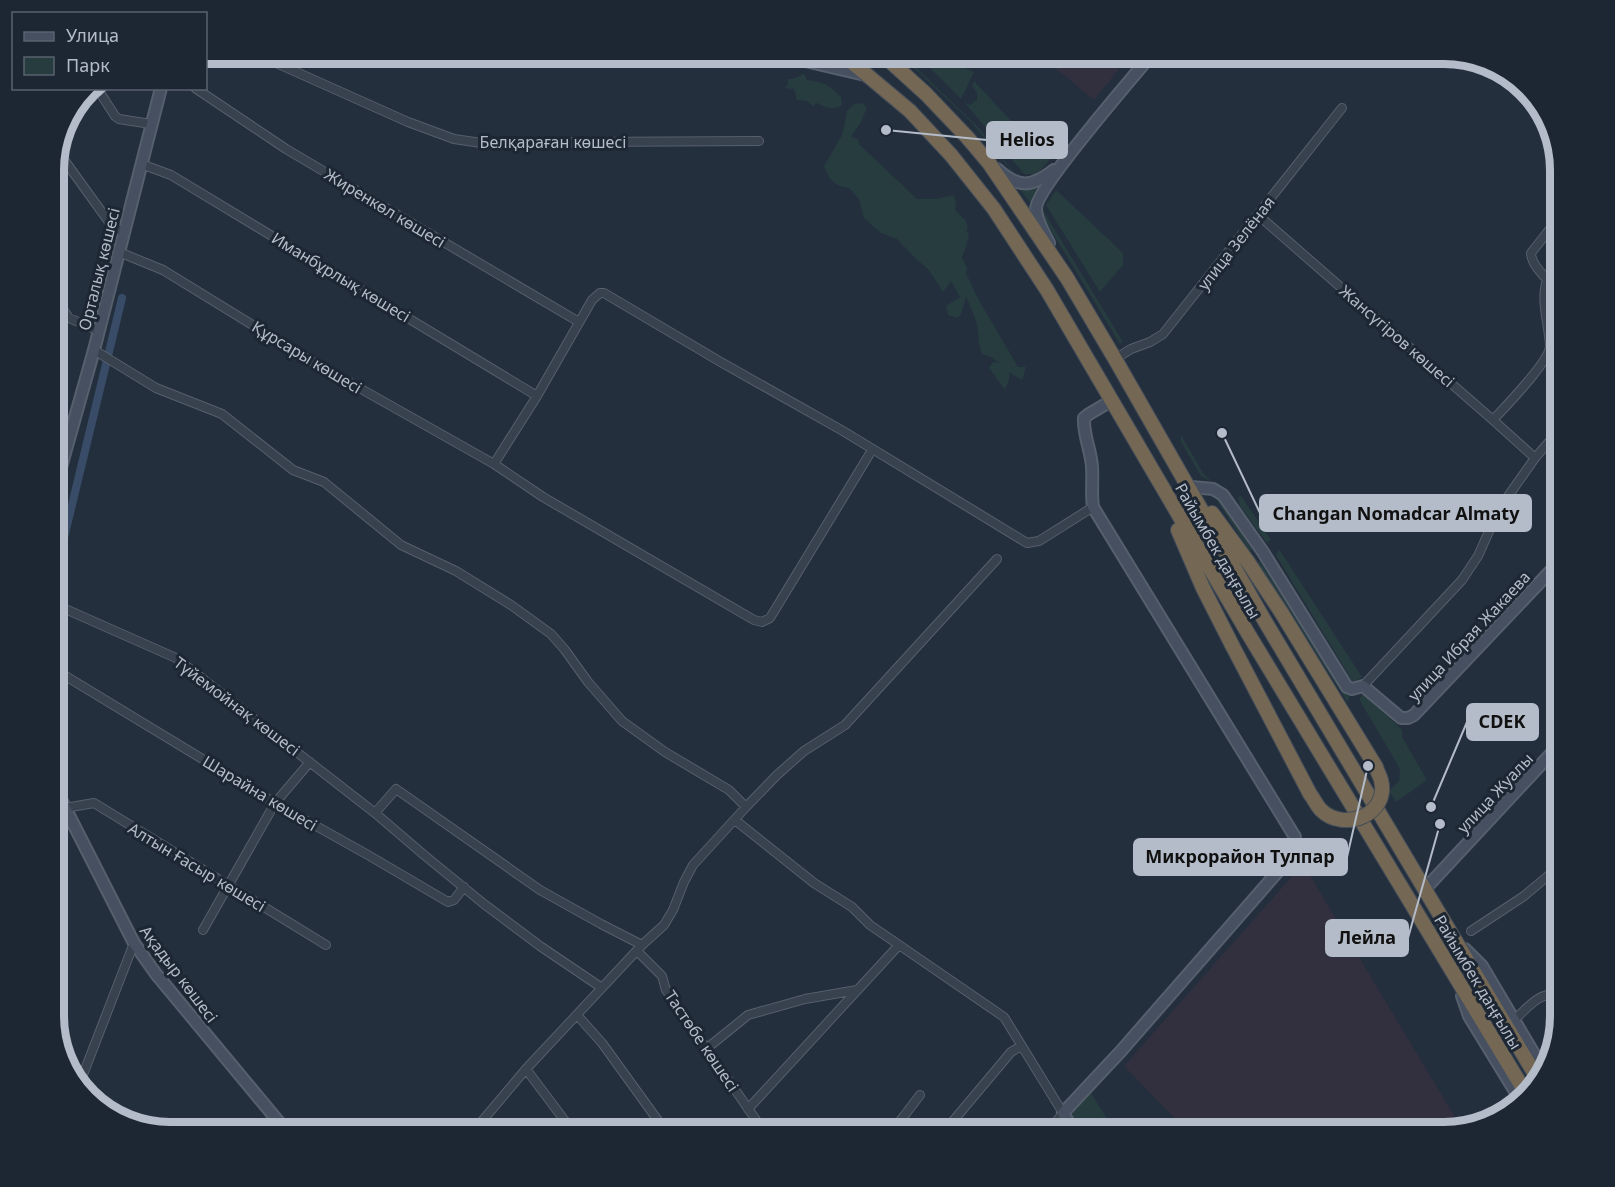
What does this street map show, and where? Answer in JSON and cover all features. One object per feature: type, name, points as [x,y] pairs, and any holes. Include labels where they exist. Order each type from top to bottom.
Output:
[{"type":"highway","name":"Райымбек даңғылы","points":[[855,64],[910,111],[951,155],[994,209],[1047,290],[1248,635],[1523,1088]]},
{"type":"highway","name":"Райымбек даңғылы","points":[[893,64],[926,94],[989,163],[1067,278],[1266,623],[1534,1073]]},
{"type":"highway","points":[[1155,476],[1203,588],[1310,794],[1321,810],[1335,819],[1347,821],[1363,817],[1374,809],[1381,797],[1382,781],[1376,767],[1248,561],[1175,464]]},
{"type":"street","name":"Белқараған көшесі","points":[[278,64],[408,123],[454,140],[495,146],[581,142],[759,141]]},
{"type":"street","points":[[819,64],[869,75]]},
{"type":"street","points":[[1067,278],[1039,222],[1035,208],[1038,197],[1061,164],[1144,64]]},
{"type":"street","name":"Орталық көшесі","points":[[65,453],[99,331],[160,90]]},
{"type":"street","name":"Жиренкөл көшесі","points":[[198,90],[286,149],[579,322]]},
{"type":"street","points":[[100,92],[119,119],[152,124]]},
{"type":"street","name":"улица Зелёная","points":[[1115,359],[1163,334],[1342,108]]},
{"type":"street","points":[[65,161],[109,222],[124,234]]},
{"type":"street","points":[[989,163],[1008,179],[1028,184],[1047,176],[1061,164]]},
{"type":"street","name":"Иманбұрлық көшесі","points":[[141,164],[171,175],[537,396]]},
{"type":"street","name":"Жансүгіров көшесі","points":[[1258,215],[1535,458]]},
{"type":"street","points":[[1550,229],[1531,253],[1531,258],[1550,282]]},
{"type":"street","name":"Құрсары көшесі","points":[[119,252],[163,270],[308,359],[494,464],[553,503],[754,620],[762,622],[770,618],[872,450]]},
{"type":"street","points":[[1493,420],[1540,366],[1550,349],[1544,299],[1547,280]]},
{"type":"street","points":[[494,464],[537,396],[592,300],[597,294],[604,293],[834,426],[1027,543],[1039,541],[1093,507]]},
{"type":"street","points":[[65,312],[69,318],[99,331]]},
{"type":"street","points":[[94,350],[156,388],[222,414],[293,470],[324,482],[401,545],[456,571],[511,605],[551,634],[622,721],[665,752],[729,790],[746,807]]},
{"type":"street","points":[[1056,1122],[1295,852],[1295,837],[1093,507],[1090,450],[1084,430],[1084,418],[1112,401]]},
{"type":"street","points":[[1363,686],[1462,580],[1478,556],[1499,509],[1550,441]]},
{"type":"street","points":[[1192,486],[1213,489],[1223,495],[1263,552],[1248,561]]},
{"type":"street","name":"улица Ибрая Жакаева","points":[[1263,552],[1347,687],[1352,689],[1363,686],[1401,718],[1414,715],[1550,572]]},
{"type":"street","points":[[483,1122],[526,1069],[664,925],[693,866],[746,807],[804,751],[845,725],[997,559]]},
{"type":"street","name":"Түйемойнақ көшесі","points":[[65,609],[176,658],[375,813],[484,904],[602,988]]},
{"type":"street","name":"Шарайна көшесі","points":[[65,676],[275,803],[448,902],[454,900],[464,887]]},
{"type":"street","name":"улица Жуалы","points":[[1425,889],[1550,755]]},
{"type":"street","points":[[203,930],[275,803],[310,762]]},
{"type":"street","points":[[375,813],[396,789],[540,890],[640,948]]},
{"type":"street","name":"Алтын Ғасыр көшесі","points":[[65,808],[94,803],[326,945]]},
{"type":"street","name":"Ақадыр көшесі","points":[[65,808],[134,943],[156,974],[279,1122]]},
{"type":"street","points":[[735,820],[814,883],[852,907],[870,925],[1004,1017],[1068,1122]]},
{"type":"street","points":[[1471,931],[1524,896],[1550,874]]},
{"type":"street","points":[[1455,939],[1482,966],[1540,1063]]},
{"type":"street","points":[[83,1076],[134,943]]},
{"type":"street","points":[[748,1108],[899,945]]},
{"type":"street","name":"Тастөбе көшесі","points":[[640,948],[662,976],[666,990],[758,1122]]},
{"type":"street","points":[[1455,976],[1469,1016],[1517,1094]]},
{"type":"street","points":[[706,1049],[748,1015],[805,999],[857,990]]},
{"type":"street","points":[[1514,1020],[1535,1000],[1550,994]]},
{"type":"street","points":[[577,1015],[602,1043],[659,1122]]},
{"type":"street","points":[[952,1122],[1011,1052],[1021,1046]]},
{"type":"street","points":[[526,1069],[566,1122]]},
{"type":"street","points":[[899,1122],[920,1095]]},
{"type":"shaded area","points":[[1050,64],[1123,64],[1094,100]]},
{"type":"shaded area","points":[[1303,864],[1458,1122],[1178,1122],[1124,1066]]},
{"type":"green space","points":[[910,64],[912,64],[981,130],[1018,178],[970,121]]},
{"type":"green space","points":[[926,64],[955,64],[974,72],[961,99]]},
{"type":"green space","points":[[804,74],[807,80],[822,83],[833,90],[841,97],[842,105],[830,108],[817,103],[813,106],[807,101],[797,100],[794,89],[785,88],[788,79]]},
{"type":"green space","points":[[974,81],[1039,151],[1047,144],[1065,142],[1037,174],[1024,174],[965,103],[970,105],[977,100],[977,93],[972,86]]},
{"type":"green space","points":[[862,103],[867,108],[851,137],[858,139],[859,144],[917,199],[936,199],[954,195],[955,210],[966,221],[968,228],[966,230],[969,234],[962,257],[967,268],[966,273],[976,295],[1018,367],[1026,367],[1022,380],[1009,372],[1005,390],[989,368],[993,362],[1000,363],[982,354],[976,322],[966,297],[961,314],[957,318],[948,315],[946,306],[960,297],[951,281],[943,292],[929,270],[897,239],[881,233],[864,218],[859,199],[849,188],[836,184],[828,175],[824,166],[841,137],[847,111],[854,104]]},
{"type":"green space","points":[[1043,181],[1043,184],[1032,205],[1018,187]]},
{"type":"green space","points":[[1056,190],[1123,253],[1123,265],[1100,292],[1046,205]]},
{"type":"green space","points":[[1041,207],[1123,342],[1120,344],[1043,217]]},
{"type":"green space","points":[[1181,435],[1203,473],[1212,482],[1201,476],[1181,442]]},
{"type":"green space","points":[[1241,496],[1271,540],[1267,543],[1240,506],[1238,497]]},
{"type":"green space","points":[[1216,499],[1223,503],[1252,550],[1250,552]]},
{"type":"green space","points":[[1279,549],[1362,677],[1353,682],[1276,555]]},
{"type":"green space","points":[[1260,561],[1342,690],[1350,695],[1348,703],[1258,563]]},
{"type":"green space","points":[[1364,694],[1402,730],[1402,737],[1427,780],[1396,802],[1389,791],[1399,781],[1400,769],[1359,699]]},
{"type":"green space","points":[[1091,1093],[1109,1122],[1076,1122],[1071,1113]]},
{"type":"waterway","points":[[65,534],[122,298]]},
{"type":"place","name":"Helios","points":[[886,130]]},
{"type":"place","name":"Changan Nomadcar Almaty","points":[[1222,433]]},
{"type":"place","name":"Микрорайон Тулпар","points":[[1368,766]]},
{"type":"place","name":"CDEK","points":[[1431,807]]},
{"type":"place","name":"Лейла","points":[[1440,824]]}]
